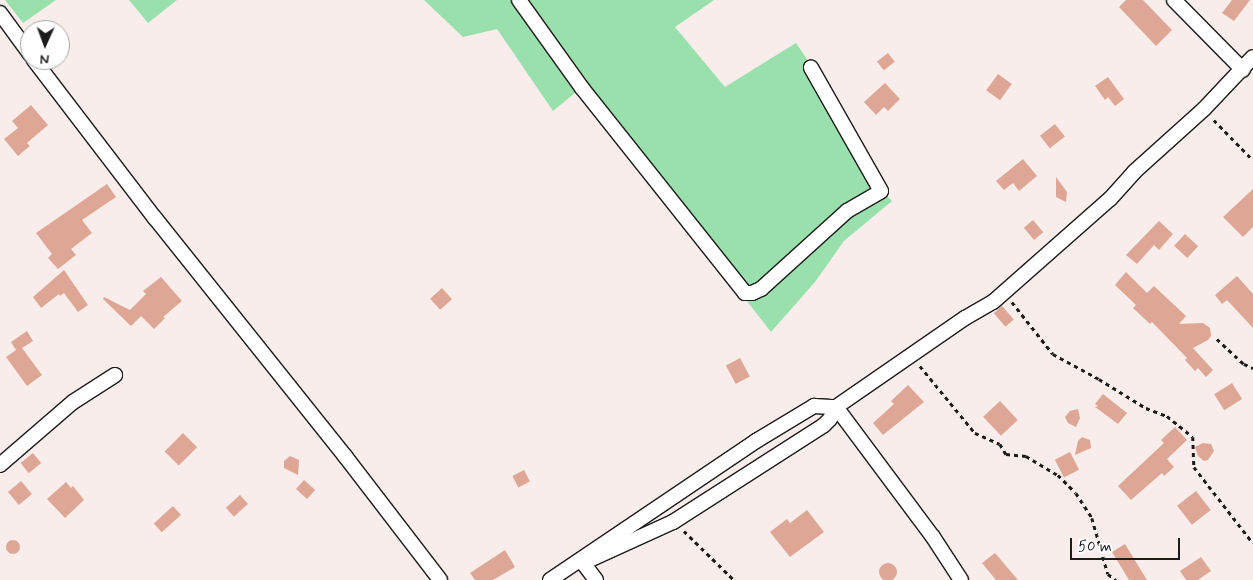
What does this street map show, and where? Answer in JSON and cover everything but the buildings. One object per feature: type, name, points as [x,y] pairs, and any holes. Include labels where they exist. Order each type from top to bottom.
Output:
[{"type":"street","points":[[519,0],[582,88],[745,293],[752,293],[761,289],[847,211],[882,190],[811,68]]},
{"type":"street","points":[[1174,0],[1243,70]]},
{"type":"street","points":[[0,13],[20,40]]},
{"type":"street","points":[[596,580],[583,563],[673,522],[824,424],[830,419],[836,407],[911,355],[993,302],[1087,220],[1134,172],[1204,109],[1243,70],[1253,57]]},
{"type":"street","points":[[42,70],[155,218],[345,456],[440,580]]},
{"type":"street","points":[[0,465],[73,402],[115,375]]},
{"type":"street","points":[[550,580],[756,441],[814,406],[836,407]]},
{"type":"street","points":[[836,407],[933,537],[961,580]]},
{"type":"path","points":[[1204,109],[1253,160]]},
{"type":"path","points":[[1003,292],[1053,354],[1146,408],[1167,416],[1193,437],[1194,467],[1253,543]]},
{"type":"path","points":[[1217,340],[1244,364],[1253,368]]},
{"type":"path","points":[[911,355],[975,432],[1000,444],[1006,454],[1026,456],[1058,475],[1076,493],[1092,518],[1108,574],[1116,580]]},
{"type":"path","points":[[673,522],[734,580]]},
{"type":"green space","points":[[5,0],[56,0],[27,20],[21,20]]},
{"type":"green space","points":[[129,0],[177,0],[148,23]]},
{"type":"green space","points":[[424,0],[714,0],[675,27],[725,87],[796,43],[811,65],[881,190],[892,201],[844,241],[815,282],[771,332],[581,88],[553,111],[497,29],[463,37]]}]
